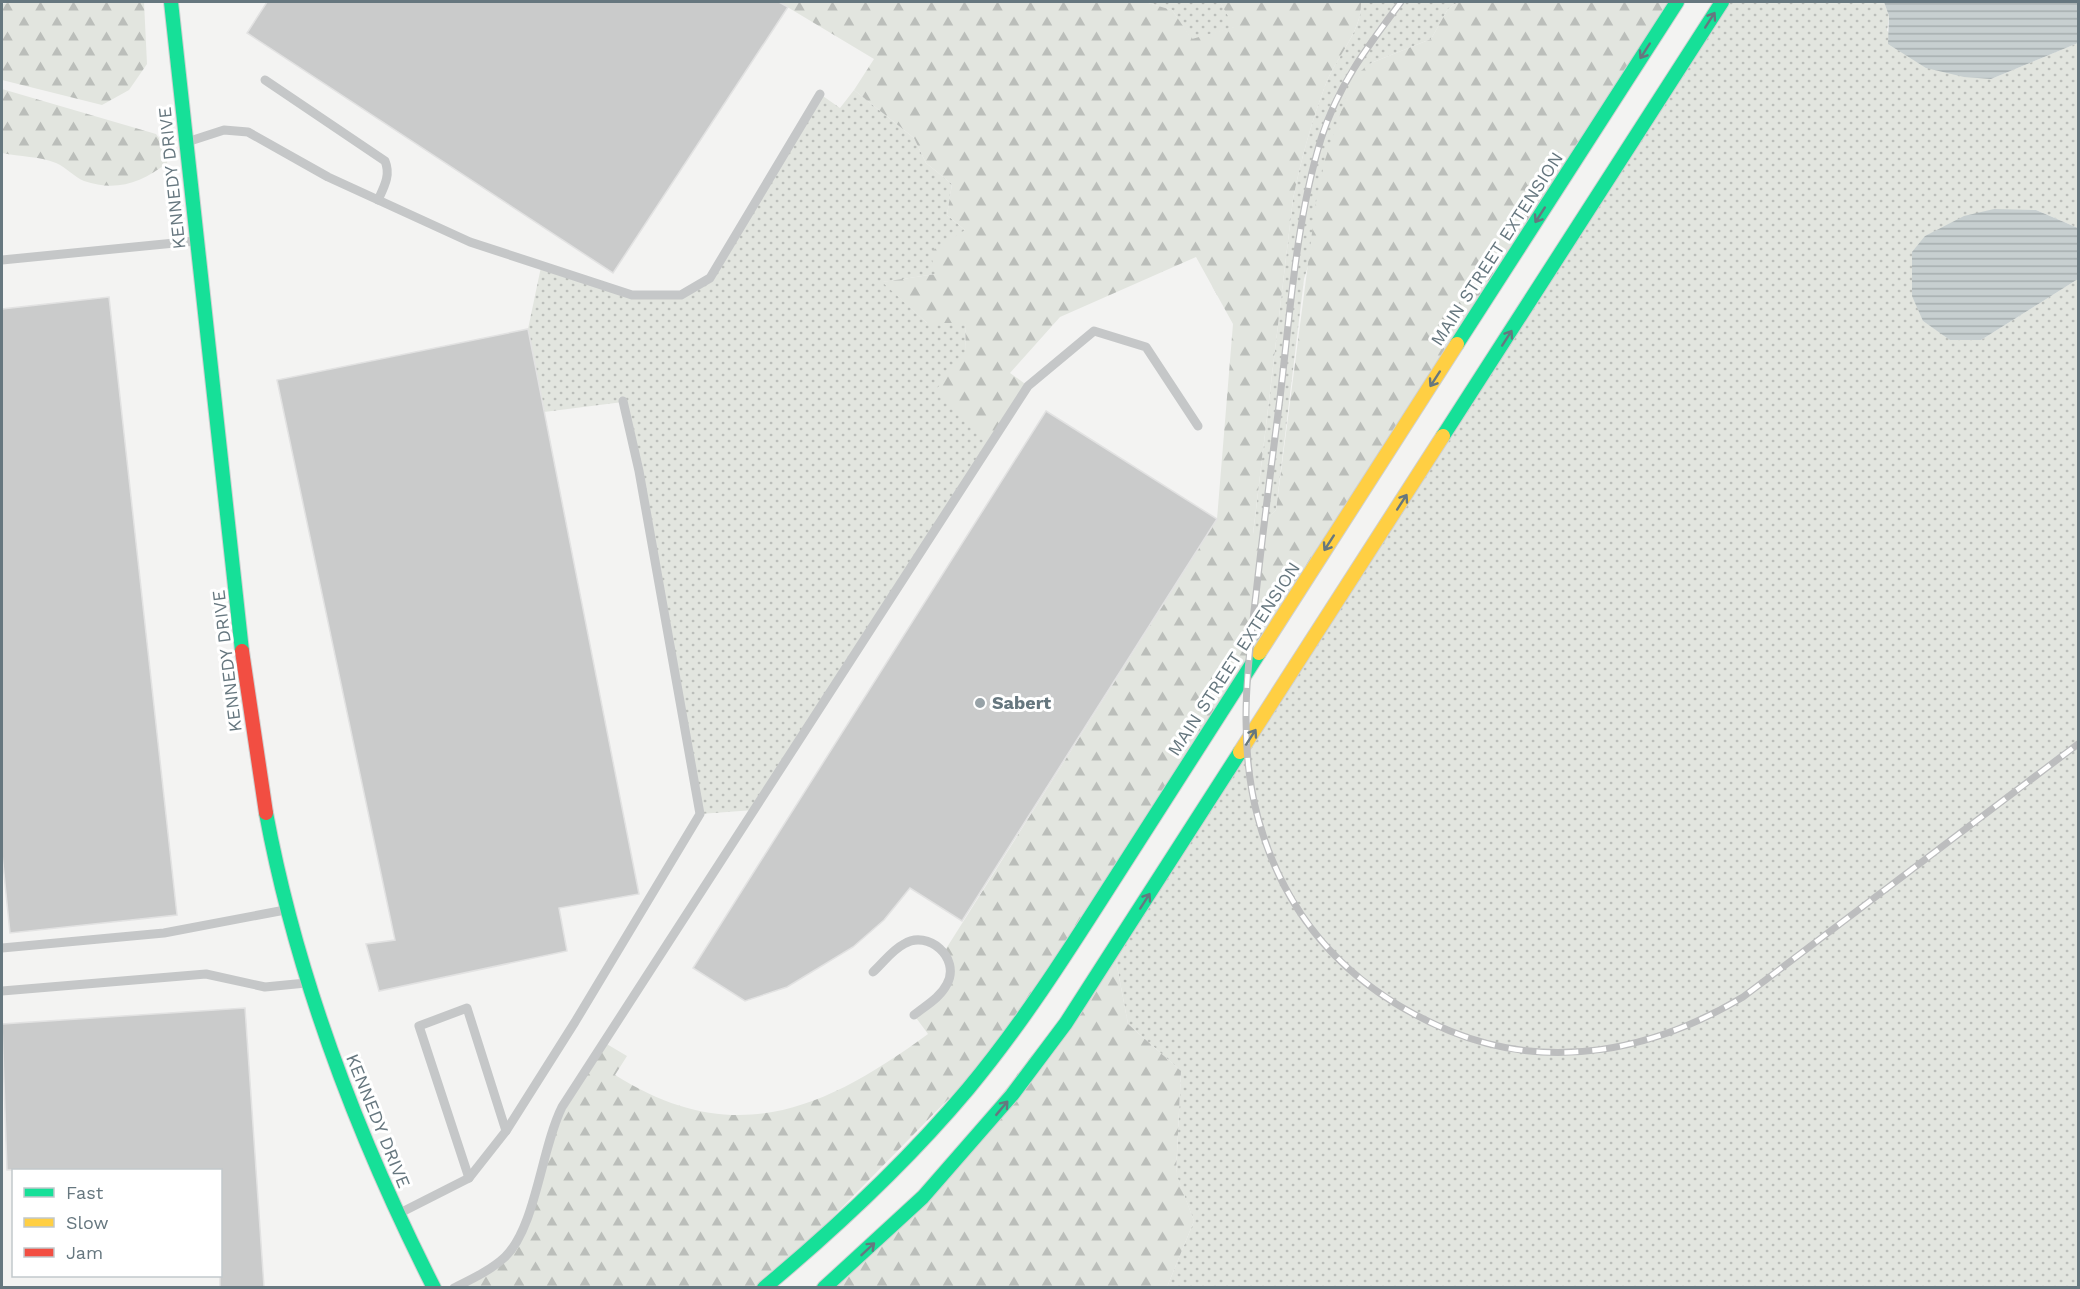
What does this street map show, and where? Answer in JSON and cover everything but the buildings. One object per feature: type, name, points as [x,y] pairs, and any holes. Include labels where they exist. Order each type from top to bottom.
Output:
[{"type":"main road","name":"KENNEDY DRIVE","points":[[171,2],[255,748],[268,826],[308,982],[355,1117],[398,1215],[434,1287]]},
{"type":"main road","name":"MAIN STREET EXTENSION","points":[[764,1287],[838,1226],[908,1159],[973,1084],[1014,1032],[1076,940],[1677,2]]},
{"type":"main road","points":[[824,1287],[877,1241],[961,1156],[1005,1104],[1055,1038],[1722,2]]},
{"type":"lane","points":[[265,80],[376,153],[385,162],[388,169],[387,178],[378,200]]},
{"type":"lane","points":[[186,142],[224,130],[248,132],[328,177],[470,242],[632,295],[681,295],[710,278],[820,94]]},
{"type":"lane","points":[[2,260],[197,241]]},
{"type":"lane","points":[[454,1287],[505,1257],[520,1238],[550,1134],[562,1107],[1028,386],[1094,331],[1146,347],[1198,426]]},
{"type":"lane","points":[[398,1215],[469,1178],[506,1131],[575,1022],[700,814],[639,471],[623,402]]},
{"type":"lane","points":[[2,948],[164,933],[288,910]]},
{"type":"lane","points":[[873,972],[897,949],[914,940],[932,943],[944,952],[951,968],[948,984],[936,998],[914,1015]]},
{"type":"lane","points":[[2,991],[206,974],[265,987],[308,982]]},
{"type":"lane","points":[[469,1178],[419,1026],[467,1008],[506,1131]]},
{"type":"green space","points":[[15,2],[144,2],[147,64],[129,90],[102,105],[2,80],[2,4]]},
{"type":"green space","points":[[779,2],[1145,2],[1172,10],[1192,39],[1234,27],[1220,2],[1361,2],[1353,34],[1329,76],[1320,100],[1299,170],[1293,199],[1253,534],[1276,510],[1316,202],[1325,160],[1352,78],[1371,63],[1431,39],[1448,9],[1458,2],[1677,2],[1014,1032],[764,1287],[454,1288],[480,1274],[520,1238],[551,1134],[605,1043],[627,1056],[615,1075],[658,1098],[699,1111],[739,1115],[777,1111],[815,1100],[852,1083],[890,1061],[928,1034],[914,1015],[948,984],[944,952],[1217,519],[1233,324],[1196,257],[1060,317],[1010,373],[1028,386],[992,443],[935,391],[966,352],[965,323],[927,323],[882,282],[936,274],[930,252],[965,230],[947,215],[952,184],[926,163],[914,138],[854,90],[874,59]]},
{"type":"green space","points":[[1145,2],[1220,2],[1235,27],[1192,40],[1172,10]]},
{"type":"green space","points":[[1361,2],[1458,2],[1448,9],[1431,39],[1371,63],[1304,279],[1276,510],[1253,535],[1293,199],[1299,170],[1320,100],[1329,76],[1353,34]]},
{"type":"green space","points":[[1722,2],[1884,2],[1889,16],[1887,31],[1991,79],[2078,43],[2078,228],[2036,210],[1941,229],[1925,236],[1923,321],[1950,339],[1981,340],[2078,279],[2078,1287],[1167,1287],[1194,1221],[1176,1174],[1181,1071],[1128,1024],[1114,950]]},
{"type":"green space","points":[[2,89],[156,134],[169,152],[167,163],[148,176],[128,184],[107,186],[84,181],[50,161],[2,153]]},
{"type":"green space","points":[[854,90],[914,138],[926,163],[952,184],[947,215],[965,230],[936,274],[883,282],[927,323],[965,323],[966,352],[992,443],[754,810],[700,814],[623,402],[544,412],[528,329],[541,267],[632,295],[681,295],[710,278],[820,94],[840,108]]},
{"type":"green space","points":[[1114,950],[1128,1024],[1181,1071],[1176,1173],[1194,1221],[1167,1287],[824,1288],[917,1203]]},
{"type":"shaded area","points":[[1884,2],[2078,2],[2078,43],[1991,79],[1964,77],[1926,68],[1888,44],[1889,16]]},
{"type":"shaded area","points":[[1994,209],[2036,210],[2078,228],[2078,279],[1981,340],[1950,340],[1923,321],[1912,296],[1912,252],[1925,236],[1964,216]]},
{"type":"railway","points":[[1401,2],[1366,50],[1336,101],[1321,139],[1312,171],[1294,271],[1247,678],[1248,762],[1258,818],[1270,855],[1286,889],[1305,920],[1328,948],[1354,973],[1415,1015],[1487,1044],[1525,1051],[1562,1052],[1600,1050],[1637,1042],[1673,1031],[1709,1016],[1743,997],[2078,744]]},
{"type":"traffic: fast","points":[[171,2],[242,651]]},
{"type":"traffic: fast","points":[[1457,344],[1677,2]]},
{"type":"traffic: fast","points":[[1443,436],[1722,2]]},
{"type":"traffic: fast","points":[[764,1288],[818,1242],[895,1168],[920,1143],[988,1064],[1063,959],[1259,653]]},
{"type":"traffic: fast","points":[[824,1288],[923,1197],[1012,1095],[1066,1023],[1240,752]]},
{"type":"traffic: fast","points":[[266,813],[295,936],[333,1056],[380,1174],[434,1288]]},
{"type":"traffic: slow","points":[[1259,653],[1457,344]]},
{"type":"traffic: slow","points":[[1240,752],[1443,436]]},
{"type":"traffic: jam","points":[[242,651],[266,813]]},
{"type":"place","name":"Sabert","points":[[980,703]]}]
